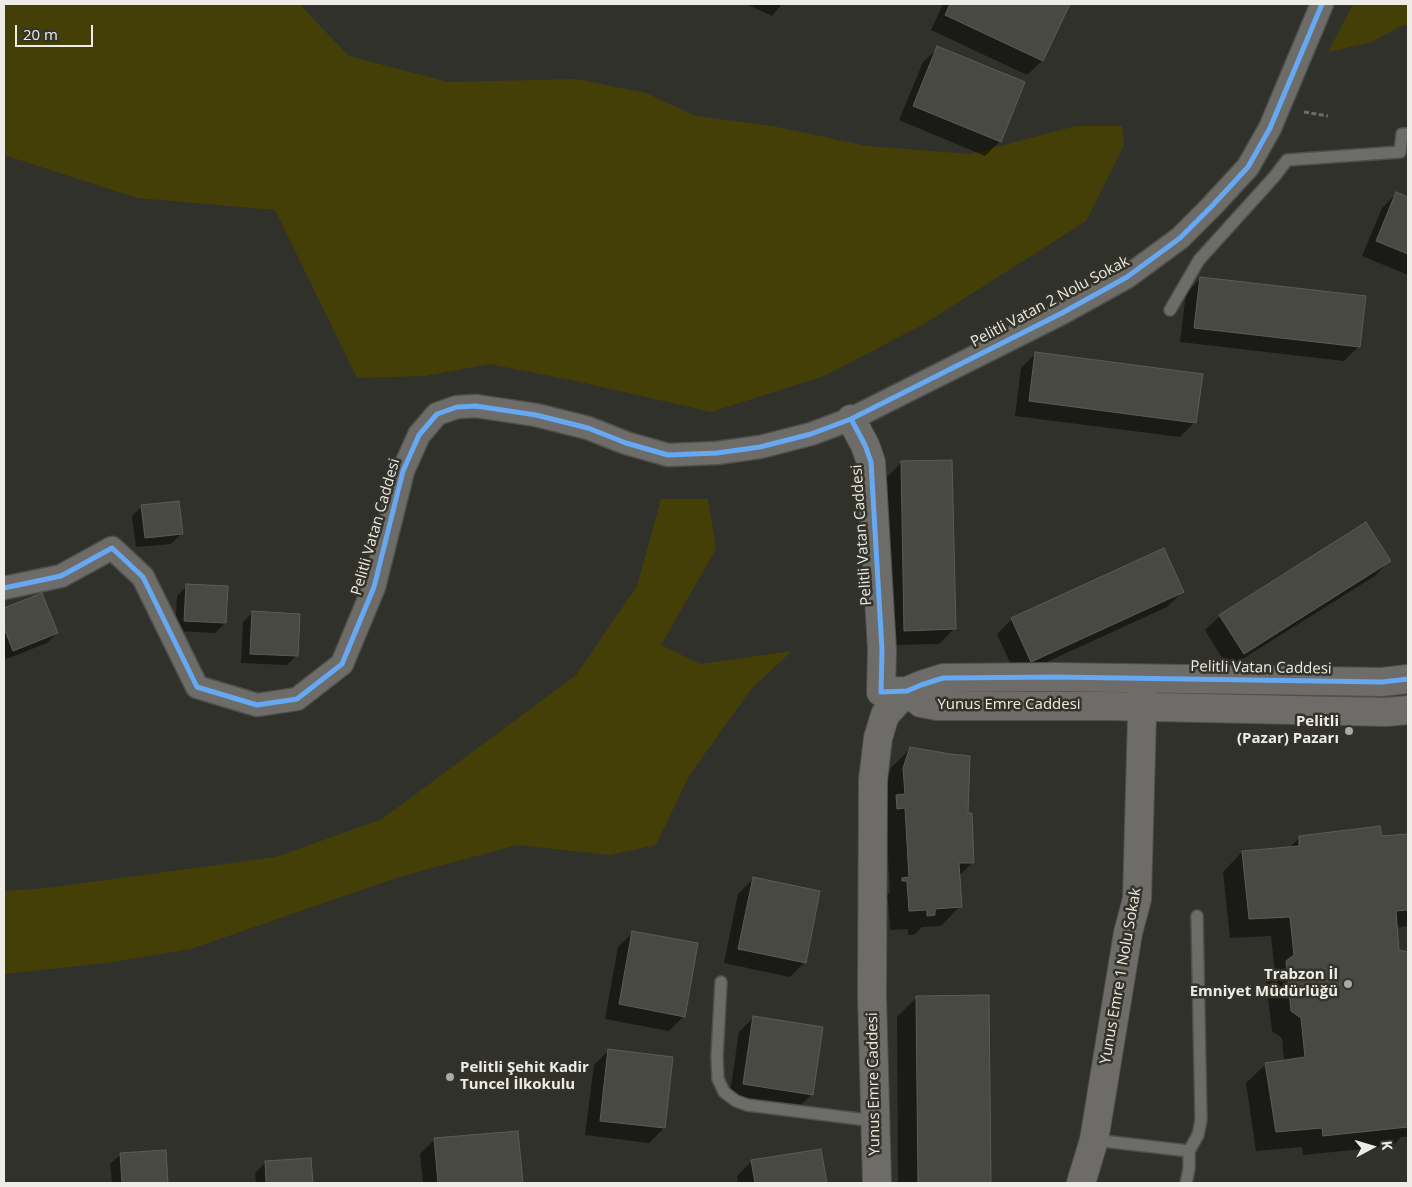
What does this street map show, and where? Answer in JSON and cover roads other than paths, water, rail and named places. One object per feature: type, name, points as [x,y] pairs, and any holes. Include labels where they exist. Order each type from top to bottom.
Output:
[{"type":"street","name":"Pelitli Vatan 2 Nolu Sokak","points":[[852,419],[1127,277],[1180,238],[1212,207],[1248,167],[1270,128],[1322,4]]},
{"type":"street","name":"Pelitli Vatan Caddesi","points":[[4,588],[61,576],[112,548],[143,577],[197,687],[258,705],[297,699],[342,664],[374,587],[402,471],[419,435],[437,414],[457,407],[476,406],[536,415],[588,428],[626,443],[668,455],[717,453],[760,447],[811,434],[852,419],[871,462],[882,650],[882,692],[907,691],[943,678],[1056,677],[1382,682],[1408,679]]},
{"type":"street","name":"Yunus Emre 1 Nolu Sokak","points":[[1081,1183],[1094,1140],[1128,932],[1137,899],[1142,678]]},
{"type":"street","name":"Yunus Emre Caddesi","points":[[877,1183],[872,996],[873,780],[878,738],[885,716],[907,691],[921,704],[937,706],[1408,710]]},
{"type":"lane","points":[[1170,310],[1199,260],[1276,176],[1287,160],[1400,152],[1402,134],[1408,134]]},
{"type":"lane","points":[[1186,1183],[1189,1168],[1189,1152],[1198,1135],[1201,1120],[1197,916]]},
{"type":"lane","points":[[721,982],[717,1057],[718,1079],[724,1092],[736,1101],[747,1105],[875,1121]]},
{"type":"lane","points":[[1094,1140],[1189,1152]]},
{"type":"place","name":"Pelitli (Pazar) Pazarı","points":[[1349,731]]},
{"type":"place","name":"Trabzon İl Emniyet Müdürlüğü","points":[[1348,984]]},
{"type":"place","name":"Pelitli Şehit Kadir Tuncel İlkokulu","points":[[450,1077]]}]
